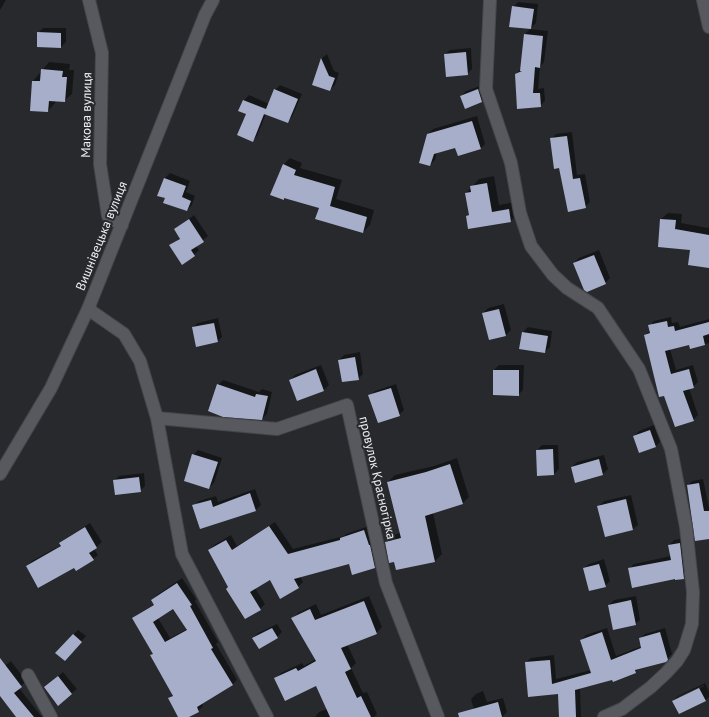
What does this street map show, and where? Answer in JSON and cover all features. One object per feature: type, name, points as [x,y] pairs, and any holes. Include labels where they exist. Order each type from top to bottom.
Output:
[{"type":"street","name":"Макова вулиця","points":[[89,0],[102,53],[100,164],[108,216],[122,225]]},
{"type":"street","name":"Вишнівецька вулиця","points":[[0,474],[51,388],[88,309],[205,15],[213,0]]},
{"type":"street","points":[[490,0],[486,89],[511,163],[520,213],[531,246],[552,275],[567,288],[598,308],[639,369],[671,449],[686,527],[693,592],[692,624],[689,638],[684,650],[677,661],[666,673],[622,709],[604,717]]},
{"type":"street","points":[[703,0],[709,27]]},
{"type":"street","points":[[88,309],[124,334],[140,361],[156,418],[182,554],[267,717]]},
{"type":"street","name":"провулок Красногірка","points":[[156,418],[277,429],[347,405],[386,583],[438,717]]},
{"type":"street","points":[[28,675],[51,717]]},
{"type":"building","points":[[512,6],[534,9],[531,29],[509,27]]},
{"type":"building","points":[[37,32],[61,33],[61,48],[37,47]]},
{"type":"building","points":[[524,34],[543,36],[540,68],[535,67],[533,93],[540,93],[541,107],[517,109],[515,74],[522,71],[520,71]]},
{"type":"building","points":[[466,52],[468,75],[446,77],[444,54]]},
{"type":"building","points":[[321,58],[329,76],[335,78],[330,91],[312,85]]},
{"type":"building","points":[[41,69],[63,71],[62,77],[67,77],[65,102],[49,101],[48,112],[30,111],[32,81],[40,81]]},
{"type":"building","points":[[274,89],[298,99],[288,123],[264,114]]},
{"type":"building","points":[[478,89],[482,102],[465,109],[460,96]]},
{"type":"building","points":[[243,100],[266,109],[253,142],[237,135],[246,114],[238,111]]},
{"type":"building","points":[[472,121],[481,149],[458,156],[455,148],[434,154],[430,166],[419,163],[427,134]]},
{"type":"building","points":[[567,136],[573,179],[580,178],[586,208],[568,212],[559,168],[554,169],[550,138]]},
{"type":"building","points":[[283,164],[296,170],[294,175],[335,187],[330,206],[367,217],[363,233],[315,219],[319,208],[284,198],[284,200],[270,195]]},
{"type":"building","points":[[164,178],[186,186],[182,197],[191,201],[187,211],[163,203],[165,198],[157,196]]},
{"type":"building","points":[[487,183],[492,212],[509,209],[511,222],[468,229],[466,216],[469,215],[465,193],[471,192],[470,186]]},
{"type":"building","points":[[189,219],[204,242],[191,250],[195,256],[182,265],[169,245],[180,239],[174,229]]},
{"type":"building","points":[[660,219],[676,220],[675,229],[709,235],[709,268],[688,265],[690,250],[658,247]]},
{"type":"building","points":[[594,255],[606,284],[587,292],[584,290],[573,263]]},
{"type":"building","points":[[499,309],[506,336],[489,340],[482,313]]},
{"type":"building","points":[[667,321],[668,327],[674,326],[675,331],[709,322],[709,334],[703,336],[705,345],[690,349],[689,345],[665,351],[671,374],[689,369],[694,388],[683,391],[694,421],[675,427],[664,396],[659,397],[644,335],[650,333],[648,325]]},
{"type":"building","points":[[214,323],[218,342],[196,347],[192,327]]},
{"type":"building","points":[[522,332],[548,336],[545,353],[519,349]]},
{"type":"building","points":[[355,357],[359,380],[342,382],[338,360]]},
{"type":"building","points":[[316,369],[324,391],[297,401],[289,380]]},
{"type":"building","points":[[493,370],[519,370],[519,396],[493,395]]},
{"type":"building","points":[[217,384],[255,397],[256,394],[268,396],[262,420],[223,417],[208,411]]},
{"type":"building","points":[[391,388],[400,416],[378,423],[368,395]]},
{"type":"building","points":[[650,430],[656,447],[639,453],[633,436]]},
{"type":"building","points":[[553,449],[554,475],[537,476],[536,450]]},
{"type":"building","points":[[192,454],[218,462],[209,489],[184,481]]},
{"type":"building","points":[[599,459],[603,475],[575,483],[571,467]]},
{"type":"building","points":[[450,464],[463,504],[425,516],[435,562],[396,570],[394,562],[389,563],[385,542],[401,538],[387,482]]},
{"type":"building","points":[[139,477],[141,492],[115,495],[113,480]]},
{"type":"building","points":[[699,483],[704,511],[709,511],[709,539],[695,541],[687,485]]},
{"type":"building","points":[[250,493],[256,511],[200,529],[192,505],[211,500],[213,507]]},
{"type":"building","points":[[626,499],[633,530],[605,537],[597,506]]},
{"type":"building","points":[[269,526],[288,554],[340,540],[340,538],[364,530],[370,545],[375,568],[352,575],[349,564],[294,579],[299,588],[280,599],[270,580],[250,592],[261,610],[245,619],[226,589],[228,587],[208,550],[226,540],[232,550]]},
{"type":"building","points":[[85,527],[97,548],[89,553],[94,560],[76,571],[74,568],[38,588],[26,566],[61,546],[59,543]]},
{"type":"building","points":[[680,543],[684,579],[675,579],[632,588],[628,568],[671,560],[668,545]]},
{"type":"building","points":[[599,564],[606,587],[589,591],[583,568]]},
{"type":"building","points":[[177,583],[192,605],[190,606],[213,648],[211,649],[233,685],[197,707],[199,712],[189,717],[178,717],[168,698],[173,696],[150,655],[153,654],[132,618],[154,605],[151,600]],"holes":[[[173,609],[187,630],[165,642],[153,622]]]},
{"type":"building","points":[[631,600],[636,625],[613,630],[608,605]]},
{"type":"building","points":[[364,601],[377,634],[341,648],[351,669],[345,672],[357,698],[361,696],[371,717],[330,717],[316,686],[285,701],[274,678],[296,668],[298,671],[316,661],[291,618],[310,609],[315,620]]},
{"type":"building","points":[[272,628],[278,638],[259,649],[252,638]]},
{"type":"building","points":[[602,632],[611,660],[641,648],[639,638],[660,632],[668,660],[666,662],[635,670],[636,673],[613,682],[612,680],[575,690],[576,717],[559,717],[558,694],[528,697],[525,662],[550,660],[552,684],[591,673],[580,640]]},
{"type":"building","points":[[73,634],[82,642],[65,661],[55,653]]},
{"type":"building","points":[[0,658],[22,687],[14,693],[34,717],[16,717],[0,696]]},
{"type":"building","points":[[58,676],[72,694],[58,706],[44,687]]},
{"type":"building","points":[[699,688],[706,701],[679,714],[672,701]]},
{"type":"building","points":[[498,702],[502,717],[459,717],[458,713]]}]
